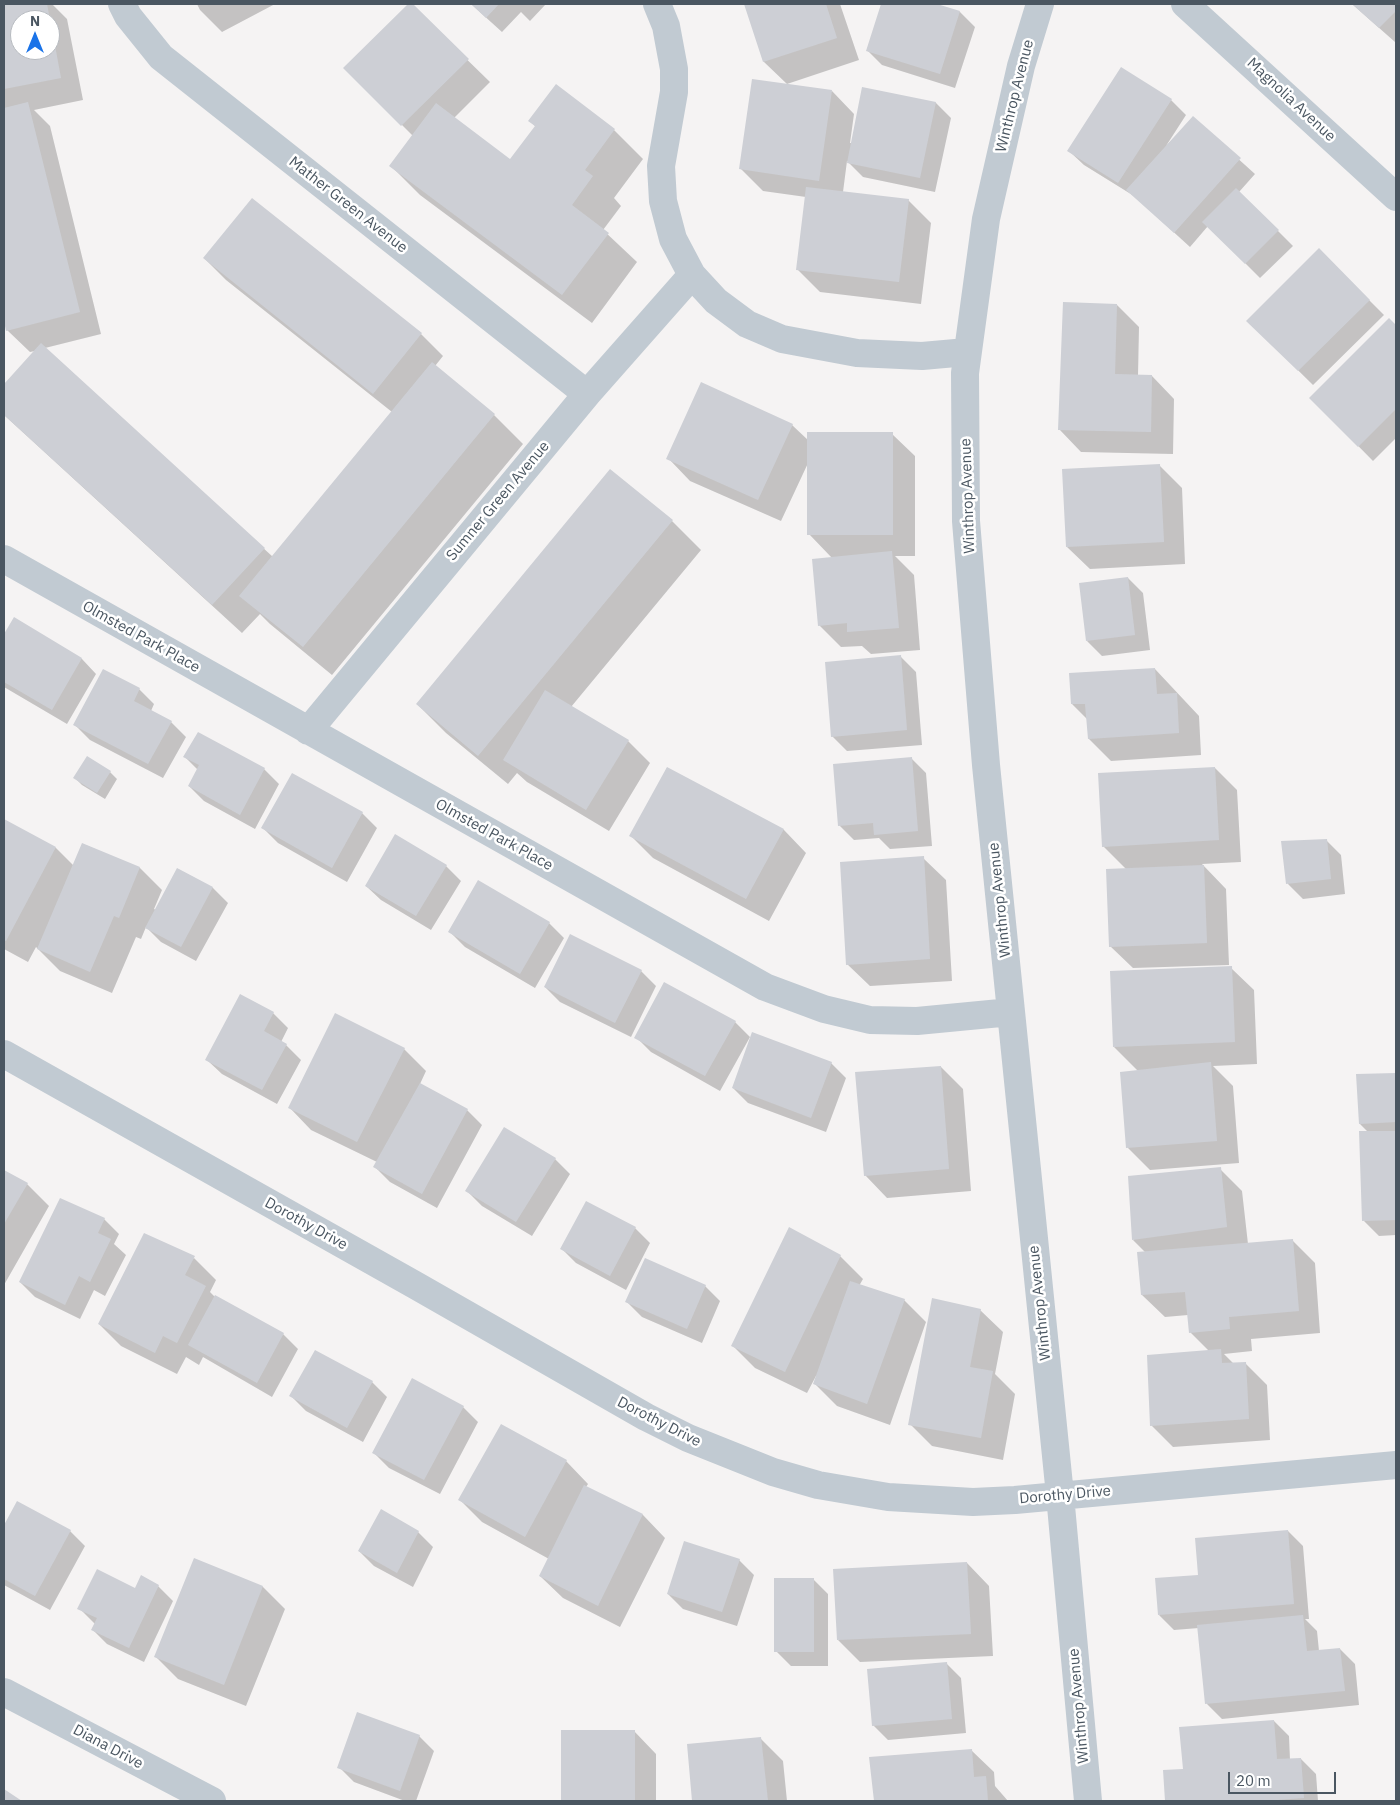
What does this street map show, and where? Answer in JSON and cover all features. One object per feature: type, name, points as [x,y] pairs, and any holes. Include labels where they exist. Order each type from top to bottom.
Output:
[{"type":"street","name":"Mather Green Avenue","points":[[122,4],[128,16],[161,57],[587,394]]},
{"type":"street","points":[[657,4],[666,26],[674,69],[674,92],[661,166],[662,201],[673,239],[692,274],[716,301],[747,324],[782,339],[857,353],[922,356],[967,352]]},
{"type":"street","name":"Winthrop Avenue","points":[[1040,4],[1021,66],[986,219],[965,373],[966,521],[986,766],[1060,1495],[1088,1801]]},
{"type":"street","name":"Magnolia Avenue","points":[[1186,4],[1396,197]]},
{"type":"street","name":"Sumner Green Avenue","points":[[308,731],[587,394],[692,274]]},
{"type":"street","name":"Olmsted Park Place","points":[[4,559],[765,987],[824,1010],[870,1020],[917,1021],[1010,1012]]},
{"type":"street","name":"Dorothy Drive","points":[[4,1054],[646,1417],[688,1438],[773,1472],[818,1485],[888,1497],[973,1502],[1016,1500],[1396,1465]]},
{"type":"street","name":"Diana Drive","points":[[4,1692],[212,1801]]},
{"type":"building","points":[[4,4],[47,4],[48,10],[10,10],[10,60],[58,60],[61,78],[4,89]]},
{"type":"building","points":[[408,4],[413,4],[469,59],[401,126],[343,68]]},
{"type":"building","points":[[471,4],[499,4],[486,18]]},
{"type":"building","points":[[744,4],[826,4],[837,38],[763,62]]},
{"type":"building","points":[[881,4],[937,4],[960,11],[940,74],[866,51]]},
{"type":"building","points":[[1352,4],[1396,4],[1396,11],[1379,28]]},
{"type":"building","points":[[1121,67],[1172,99],[1118,183],[1067,151]]},
{"type":"building","points":[[752,79],[832,90],[819,181],[739,169]]},
{"type":"building","points":[[556,84],[615,129],[585,170],[593,176],[572,205],[609,233],[562,295],[389,166],[436,103],[510,159],[535,126],[528,121]]},
{"type":"building","points":[[862,87],[936,102],[920,178],[847,163]]},
{"type":"building","points":[[28,102],[80,312],[6,331],[4,321],[4,108]]},
{"type":"building","points":[[1193,116],[1241,158],[1174,233],[1126,190]]},
{"type":"building","points":[[806,187],[909,199],[899,282],[796,270]]},
{"type":"building","points":[[1236,188],[1279,230],[1245,264],[1202,222]]},
{"type":"building","points":[[252,198],[422,333],[373,394],[203,258]]},
{"type":"building","points":[[1319,248],[1370,300],[1298,371],[1246,321]]},
{"type":"building","points":[[1063,302],[1117,304],[1115,374],[1152,375],[1151,432],[1058,430]]},
{"type":"building","points":[[1389,318],[1396,325],[1396,409],[1358,447],[1309,398]]},
{"type":"building","points":[[41,343],[265,548],[212,605],[4,415],[4,384]]},
{"type":"building","points":[[432,362],[495,414],[303,647],[239,596]]},
{"type":"building","points":[[701,382],[793,424],[758,500],[666,459]]},
{"type":"building","points":[[807,432],[893,432],[893,535],[807,535]]},
{"type":"building","points":[[1160,464],[1164,542],[1066,547],[1062,469]]},
{"type":"building","points":[[610,469],[673,520],[478,756],[416,704]]},
{"type":"building","points":[[892,551],[899,628],[847,632],[847,623],[818,626],[812,559]]},
{"type":"building","points":[[1128,577],[1135,635],[1086,641],[1079,583]]},
{"type":"building","points":[[14,617],[82,658],[52,710],[4,682],[4,634]]},
{"type":"building","points":[[901,655],[907,730],[831,737],[825,662]]},
{"type":"building","points":[[1155,668],[1157,694],[1177,693],[1179,733],[1088,739],[1085,704],[1071,704],[1069,673]]},
{"type":"building","points":[[103,669],[140,688],[134,701],[172,721],[148,764],[73,725]]},
{"type":"building","points":[[545,690],[629,740],[586,810],[503,760]]},
{"type":"building","points":[[198,732],[265,768],[240,815],[188,786],[199,765],[183,757]]},
{"type":"building","points":[[87,756],[111,771],[97,793],[73,778]]},
{"type":"building","points":[[912,757],[918,831],[874,835],[873,823],[838,826],[833,764]]},
{"type":"building","points":[[667,767],[784,829],[746,899],[629,836]]},
{"type":"building","points":[[1215,767],[1219,840],[1102,847],[1098,773]]},
{"type":"building","points":[[292,773],[363,812],[332,868],[261,828]]},
{"type":"building","points":[[4,819],[56,847],[6,941],[4,940]]},
{"type":"building","points":[[395,834],[447,865],[416,916],[365,886]]},
{"type":"building","points":[[1327,839],[1331,879],[1286,884],[1281,841]]},
{"type":"building","points":[[82,843],[140,867],[119,918],[114,916],[90,972],[37,949]]},
{"type":"building","points":[[924,856],[930,959],[846,965],[840,862]]},
{"type":"building","points":[[1204,865],[1207,943],[1109,947],[1106,869]]},
{"type":"building","points":[[177,868],[213,887],[181,947],[145,928]]},
{"type":"building","points":[[478,880],[550,922],[520,974],[448,932]]},
{"type":"building","points":[[570,934],[642,970],[615,1023],[544,987]]},
{"type":"building","points":[[1232,966],[1235,1042],[1113,1047],[1110,971]]},
{"type":"building","points":[[664,982],[736,1021],[705,1076],[634,1038]]},
{"type":"building","points":[[240,994],[274,1012],[264,1031],[287,1044],[262,1090],[205,1060]]},
{"type":"building","points":[[335,1013],[405,1048],[357,1142],[288,1108]]},
{"type":"building","points":[[752,1032],[832,1062],[811,1118],[732,1088]]},
{"type":"building","points":[[1211,1062],[1217,1141],[1126,1148],[1120,1072]]},
{"type":"building","points":[[941,1066],[949,1169],[864,1176],[855,1072]]},
{"type":"building","points":[[1396,1073],[1396,1122],[1359,1124],[1356,1074]]},
{"type":"building","points":[[420,1083],[468,1109],[422,1194],[373,1167]]},
{"type":"building","points":[[504,1127],[556,1158],[516,1222],[465,1191]]},
{"type":"building","points":[[1359,1131],[1396,1131],[1396,1220],[1362,1221]]},
{"type":"building","points":[[1221,1167],[1227,1227],[1132,1240],[1128,1176]]},
{"type":"building","points":[[4,1170],[28,1183],[4,1224]]},
{"type":"building","points":[[60,1198],[105,1218],[98,1233],[111,1239],[90,1282],[79,1276],[65,1305],[19,1282]]},
{"type":"building","points":[[586,1201],[636,1227],[610,1276],[560,1249]]},
{"type":"building","points":[[789,1227],[841,1255],[785,1372],[731,1346]]},
{"type":"building","points":[[144,1233],[195,1256],[185,1275],[206,1286],[177,1343],[163,1336],[155,1353],[98,1324]]},
{"type":"building","points":[[1293,1239],[1299,1311],[1229,1317],[1230,1329],[1189,1333],[1185,1292],[1141,1295],[1137,1252]]},
{"type":"building","points":[[645,1258],[706,1285],[687,1329],[625,1302]]},
{"type":"building","points":[[850,1281],[905,1299],[867,1404],[813,1384]]},
{"type":"building","points":[[215,1295],[284,1333],[257,1383],[188,1345]]},
{"type":"building","points":[[932,1298],[981,1309],[970,1367],[993,1371],[981,1438],[908,1425]]},
{"type":"building","points":[[1221,1349],[1222,1363],[1246,1362],[1249,1419],[1150,1426],[1147,1355]]},
{"type":"building","points":[[315,1350],[373,1381],[347,1428],[289,1396]]},
{"type":"building","points":[[412,1378],[464,1406],[424,1480],[372,1453]]},
{"type":"building","points":[[501,1424],[567,1460],[525,1537],[458,1500]]},
{"type":"building","points":[[584,1485],[643,1514],[598,1606],[539,1576]]},
{"type":"building","points":[[17,1501],[71,1530],[35,1596],[4,1579],[4,1525]]},
{"type":"building","points":[[381,1509],[419,1531],[397,1573],[358,1551]]},
{"type":"building","points":[[1288,1530],[1294,1604],[1158,1615],[1155,1578],[1198,1575],[1195,1538]]},
{"type":"building","points":[[684,1541],[740,1559],[722,1612],[667,1594]]},
{"type":"building","points":[[194,1558],[263,1586],[224,1685],[154,1657]]},
{"type":"building","points":[[967,1562],[971,1634],[837,1640],[833,1569]]},
{"type":"building","points":[[97,1569],[135,1588],[141,1575],[159,1585],[129,1648],[91,1630],[97,1618],[77,1609]]},
{"type":"building","points":[[774,1578],[814,1578],[814,1652],[774,1652]]},
{"type":"building","points":[[1303,1615],[1307,1651],[1340,1648],[1345,1691],[1205,1704],[1197,1625]]},
{"type":"building","points":[[947,1662],[952,1719],[872,1726],[867,1669]]},
{"type":"building","points":[[357,1712],[420,1735],[400,1791],[337,1768]]},
{"type":"building","points":[[1274,1720],[1277,1759],[1301,1758],[1304,1798],[1264,1801],[1165,1801],[1163,1770],[1183,1769],[1179,1727]]},
{"type":"building","points":[[561,1730],[635,1730],[635,1801],[561,1801]]},
{"type":"building","points":[[761,1737],[768,1801],[692,1801],[687,1744]]},
{"type":"building","points":[[972,1749],[974,1777],[986,1776],[988,1801],[874,1801],[869,1757]]},
{"type":"building","points":[[4,1789],[22,1801],[4,1801]]}]
